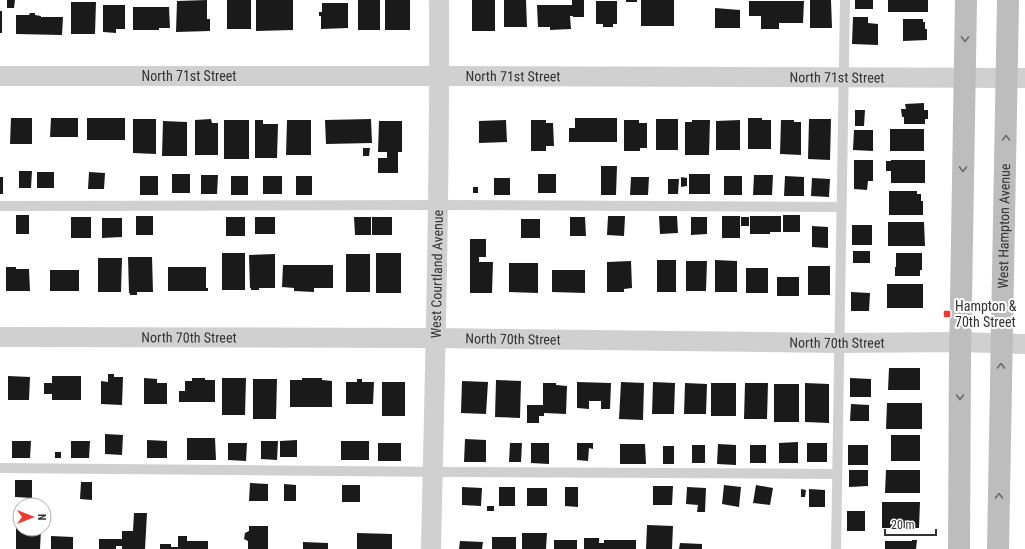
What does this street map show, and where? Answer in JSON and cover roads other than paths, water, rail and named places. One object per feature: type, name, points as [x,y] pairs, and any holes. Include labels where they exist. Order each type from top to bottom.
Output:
[{"type":"main road","points":[[958,549],[966,0]]},
{"type":"main road","name":"West Hampton Avenue","points":[[998,549],[1002,344],[1016,78],[1008,0]]},
{"type":"street","name":"West Courtland Avenue","points":[[431,549],[436,338],[440,0]]},
{"type":"street","name":"North 71st Street","points":[[0,76],[1016,78]]},
{"type":"street","name":"North 70th Street","points":[[0,337],[436,338],[838,343],[960,342],[1025,344]]},
{"type":"lane","points":[[836,549],[838,343],[845,0]]},
{"type":"lane","points":[[0,206],[438,205],[841,207]]},
{"type":"lane","points":[[0,468],[837,474]]},
{"type":"place","name":"Hampton & 70th Street","points":[[947,314]]}]
